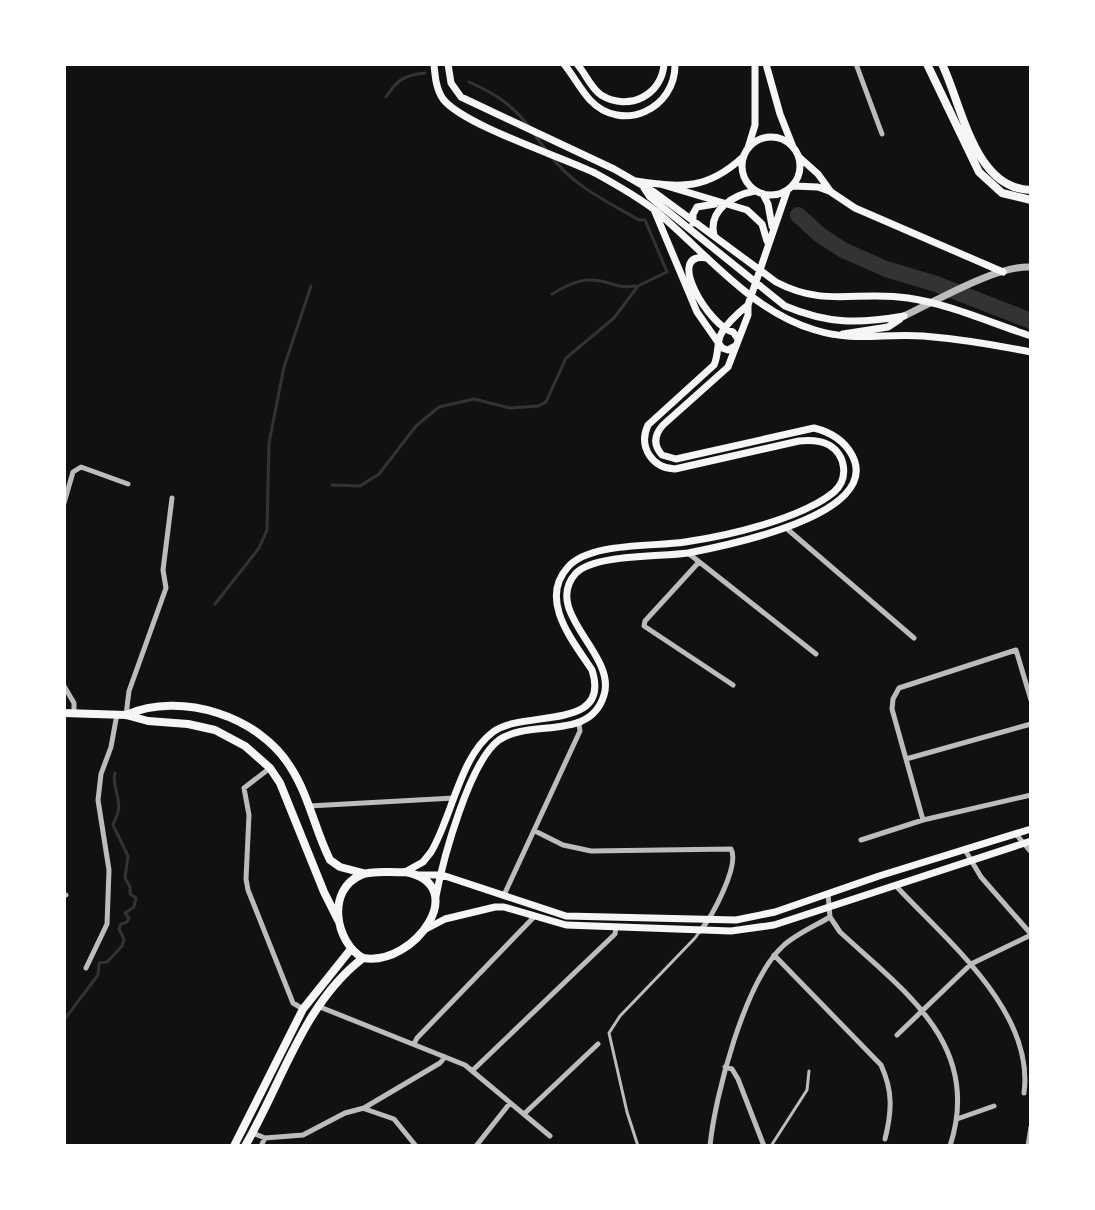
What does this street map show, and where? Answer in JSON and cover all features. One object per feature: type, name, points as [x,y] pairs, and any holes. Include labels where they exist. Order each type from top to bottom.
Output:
[{"type":"main road","points":[[434,64],[438,89],[451,106],[474,121],[595,173],[654,210],[707,258],[778,314],[814,330],[837,336],[921,336],[1031,352]]},
{"type":"main road","points":[[448,64],[451,83],[461,97],[614,169],[693,220],[776,282],[809,296],[910,298],[1031,336]]},
{"type":"main road","points":[[564,64],[590,100],[607,111],[628,115],[650,109],[666,97],[675,79],[675,64]]},
{"type":"main road","points":[[577,64],[590,84],[602,95],[629,101],[638,100],[653,91],[663,75],[664,64]]},
{"type":"main road","points":[[755,64],[755,125],[742,171],[745,179],[768,204],[773,229]]},
{"type":"main road","points":[[64,713],[121,714],[148,721],[188,724],[215,730],[245,746],[270,768],[280,783],[324,892],[351,949],[363,958],[376,959],[410,946],[426,929],[434,912],[464,802],[483,757],[499,740],[521,732],[579,724],[598,708],[604,698],[606,680],[600,664],[570,613],[569,589],[576,574],[595,563],[688,553],[786,528],[842,499],[853,484],[854,460],[840,440],[823,430],[802,429],[673,459],[657,447],[656,433],[728,367],[748,315],[748,305],[773,229],[800,172],[766,64]]},
{"type":"main road","points":[[927,64],[979,172],[1002,193],[1031,200]]},
{"type":"main road","points":[[942,64],[986,166],[1004,184],[1031,190]]},
{"type":"main road","points":[[632,180],[682,187],[701,184],[715,178],[763,139],[772,137],[788,143],[831,192]]},
{"type":"main road","points":[[660,184],[747,210],[762,224],[769,246]]},
{"type":"main road","points":[[643,187],[650,197],[771,296],[805,315],[852,322],[904,316]]},
{"type":"main road","points":[[714,235],[713,218],[726,204],[743,193],[771,195],[790,188],[818,187],[855,208],[1003,272]]},
{"type":"main road","points":[[696,233],[693,220],[697,207],[726,204]]},
{"type":"main road","points":[[654,210],[697,312],[720,344],[728,350],[736,343]]},
{"type":"main road","points":[[707,258],[694,258],[689,263],[688,271],[703,308],[725,331],[733,332],[736,343]]},
{"type":"main road","points":[[405,872],[423,862],[431,852],[477,749],[493,732],[514,721],[576,713],[586,707],[591,699],[595,680],[557,610],[558,586],[567,568],[577,559],[594,552],[687,542],[783,518],[833,492],[842,480],[843,464],[834,449],[820,442],[799,441],[675,469],[659,465],[647,451],[646,431],[661,412],[714,365],[720,336],[748,305]]},
{"type":"main road","points":[[712,318],[735,316]]},
{"type":"main road","points":[[837,336],[888,327],[904,316]]},
{"type":"main road","points":[[706,373],[713,382]]},
{"type":"main road","points":[[661,412],[668,420]]},
{"type":"main road","points":[[771,436],[774,447]]},
{"type":"main road","points":[[647,451],[657,447]]},
{"type":"main road","points":[[843,464],[854,460]]},
{"type":"main road","points":[[783,518],[786,528]]},
{"type":"main road","points":[[687,542],[688,553]]},
{"type":"main road","points":[[558,586],[569,589]]},
{"type":"main road","points":[[121,714],[151,707],[186,708],[226,715],[246,724],[285,758],[299,781],[330,860],[340,867],[363,873],[442,875],[566,916],[710,920],[752,918],[1031,829]]},
{"type":"main road","points":[[576,713],[579,724]]},
{"type":"main road","points":[[455,798],[464,802]]},
{"type":"main road","points":[[426,929],[445,919],[504,907],[566,925],[700,931],[752,929],[1027,843]]},
{"type":"main road","points":[[338,920],[342,892],[363,873]]},
{"type":"main road","points":[[419,875],[430,886],[435,902]]},
{"type":"main road","points":[[616,927],[617,917]]},
{"type":"main road","points":[[245,1146],[248,1131],[303,1009],[351,949]]},
{"type":"main road","points":[[234,1146],[248,1131],[318,1006],[339,979],[363,958]]},
{"type":"main road","points":[[303,1009],[318,1006]]},
{"type":"street","points":[[856,64],[882,134]]},
{"type":"street","points":[[904,316],[984,279],[1031,267]]},
{"type":"street","points":[[64,503],[73,472],[81,467],[128,484]]},
{"type":"street","points":[[86,968],[107,924],[109,870],[98,800],[101,774],[166,588],[163,570],[172,498]]},
{"type":"street","points":[[786,528],[914,638]]},
{"type":"street","points":[[688,553],[816,654]]},
{"type":"street","points":[[699,562],[645,621],[644,626],[733,685]]},
{"type":"street","points":[[923,820],[892,709],[899,688],[1016,650],[1031,700]]},
{"type":"street","points":[[64,686],[74,703],[74,713]]},
{"type":"street","points":[[504,895],[580,731],[579,724]]},
{"type":"street","points":[[906,759],[1031,724]]},
{"type":"street","points":[[270,768],[244,788],[249,815],[246,879],[293,1003],[303,1009]]},
{"type":"street","points":[[861,840],[923,820],[1031,795]]},
{"type":"street","points":[[308,807],[315,804],[455,798]]},
{"type":"street","points":[[535,831],[563,845],[591,851],[731,849],[734,858],[731,869],[710,920],[700,931]]},
{"type":"street","points":[[1015,833],[1027,843],[1031,852]]},
{"type":"street","points":[[897,1035],[971,964],[1031,934],[981,877],[964,849]]},
{"type":"street","points":[[895,885],[971,964],[994,993],[1012,1027],[1024,1062],[1024,1093]]},
{"type":"street","points":[[828,893],[830,917],[840,932],[923,1009],[935,1025],[955,1073],[957,1119],[950,1146]]},
{"type":"street","points":[[414,1044],[534,917]]},
{"type":"street","points":[[710,1146],[725,1067],[753,995],[774,955],[785,944],[830,917]]},
{"type":"street","points":[[472,1071],[615,934],[616,927]]},
{"type":"street","points":[[774,955],[881,1065],[889,1083],[891,1098],[891,1117],[885,1139]]},
{"type":"street","points":[[318,1006],[465,1065],[550,1136]]},
{"type":"street","points":[[524,1114],[598,1044]]},
{"type":"street","points":[[248,1131],[265,1138],[296,1137],[345,1113],[364,1108],[440,1063],[445,1057]]},
{"type":"street","points":[[725,1067],[732,1069],[738,1079],[764,1146]]},
{"type":"street","points":[[476,1146],[510,1103]]},
{"type":"street","points":[[957,1119],[994,1106]]},
{"type":"street","points":[[364,1108],[394,1119],[416,1146]]},
{"type":"street","points":[[1028,1146],[1031,1127]]},
{"type":"street","points":[[261,1146],[265,1138]]},
{"type":"lane","points":[[638,1146],[609,1033],[620,1016],[700,931]]},
{"type":"lane","points":[[771,1146],[807,1090],[809,1071]]},
{"type":"waterway","points":[[386,97],[402,79],[425,73]]},
{"type":"waterway","points":[[469,82],[502,100],[530,128]]},
{"type":"waterway","points":[[534,134],[546,150]]},
{"type":"waterway","points":[[332,485],[360,486],[379,474],[416,426],[439,407],[474,399],[510,408],[538,406],[546,402],[566,358],[614,318],[638,286],[667,272],[645,220],[639,220],[592,192],[570,176],[551,156]]},
{"type":"waterway","points":[[798,215],[843,250],[886,269],[936,284],[1031,321]]},
{"type":"waterway","points":[[552,294],[586,280],[635,286]]},
{"type":"waterway","points":[[215,604],[259,548],[267,530],[269,443],[284,367],[311,286]]},
{"type":"waterway","points":[[64,1020],[98,975],[99,963],[107,962],[122,946],[124,939],[119,929],[121,924],[127,922],[129,918],[125,913],[134,907],[136,898],[130,894],[125,878],[128,856],[113,825],[119,807],[115,773]]}]
